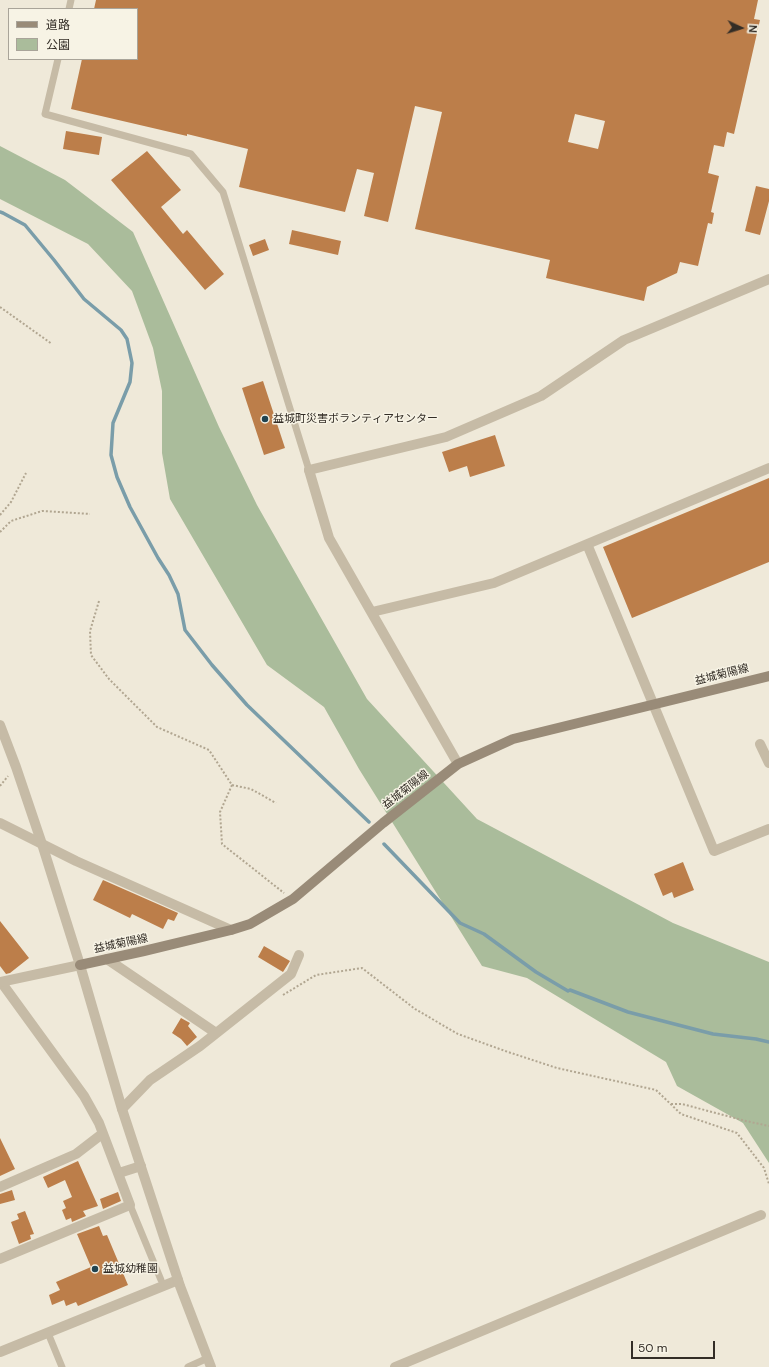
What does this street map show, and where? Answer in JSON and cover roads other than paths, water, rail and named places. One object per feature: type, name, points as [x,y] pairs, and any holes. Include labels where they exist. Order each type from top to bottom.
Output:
[{"type":"main road","name":"益城菊陽線","points":[[80,965],[231,930],[250,924],[293,899],[383,823],[458,764],[513,739],[769,676]]},
{"type":"street","points":[[458,764],[329,538],[309,470],[446,437],[541,396],[624,340],[769,279]]},
{"type":"street","points":[[372,612],[494,583],[769,468]]},
{"type":"street","points":[[587,544],[714,851],[769,829]]},
{"type":"street","points":[[0,725],[42,844],[80,965],[122,1109],[178,1280],[210,1363]]},
{"type":"street","points":[[760,744],[769,763]]},
{"type":"street","points":[[0,823],[76,861],[231,930]]},
{"type":"street","points":[[122,1109],[150,1080],[200,1046],[291,974],[299,955]]},
{"type":"street","points":[[107,959],[216,1033]]},
{"type":"street","points":[[0,1259],[130,1205],[119,1173],[102,1134],[99,1122],[84,1096],[1,982],[80,965]]},
{"type":"street","points":[[0,1187],[76,1154],[102,1134]]},
{"type":"street","points":[[119,1173],[141,1166]]},
{"type":"street","points":[[396,1367],[761,1216]]},
{"type":"street","points":[[0,1352],[178,1280]]},
{"type":"lane","points":[[58,60],[45,114],[191,154],[223,192],[309,470]]},
{"type":"lane","points":[[130,1205],[161,1280]]},
{"type":"lane","points":[[48,1333],[62,1367]]},
{"type":"lane","points":[[188,1367],[210,1363]]},
{"type":"waterway","points":[[0,212],[25,225],[84,299],[121,330],[127,339],[132,363],[130,382],[113,423],[111,455],[117,477],[130,507],[169,575],[178,594],[185,630],[212,665],[247,705],[369,822]]},
{"type":"waterway","points":[[384,844],[460,923],[484,934],[536,972],[568,991],[570,990],[628,1012],[713,1034],[769,1042]]},
{"type":"place","name":"益城町災害ボランティアセンター","points":[[265,419]]},
{"type":"place","name":"益城幼稚園","points":[[95,1269]]}]
